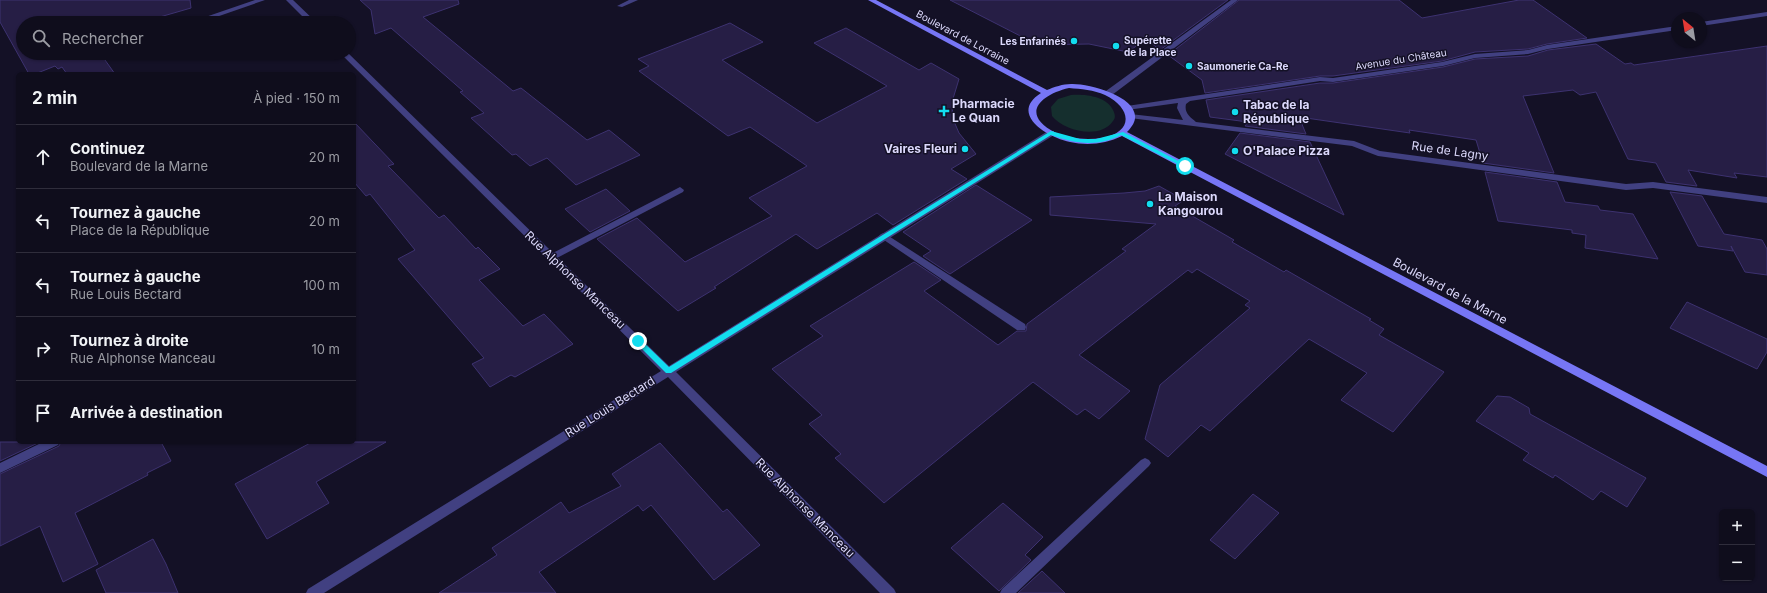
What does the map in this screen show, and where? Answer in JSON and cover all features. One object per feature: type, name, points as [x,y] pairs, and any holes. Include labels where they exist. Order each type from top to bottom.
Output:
[{"type":"main road","name":"Boulevard de Lorraine","points":[[871,0],[1046,92]]},
{"type":"main road","points":[[1083,86],[1109,93],[1120,100],[1129,112],[1129,125],[1122,133],[1111,138],[1096,141],[1080,141],[1065,138],[1051,133],[1040,125],[1034,116],[1033,107],[1037,99],[1046,92],[1056,88],[1083,86]]},
{"type":"main road","name":"Boulevard de la Marne","points":[[1122,133],[1767,472]]},
{"type":"street","points":[[213,16],[262,0]]},
{"type":"street","points":[[290,0],[306,16]]},
{"type":"street","points":[[620,6],[635,0]]},
{"type":"street","points":[[1109,93],[1234,0]]},
{"type":"street","points":[[1707,23],[1767,14]]},
{"type":"street","name":"Avenue du Château","points":[[1129,112],[1189,98],[1320,79],[1349,77],[1443,64],[1452,60],[1495,54],[1512,54],[1540,50],[1547,47],[1671,29]]},
{"type":"street","name":"Rue Alphonse Manceau","points":[[351,60],[668,371],[889,593]]},
{"type":"street","points":[[1189,98],[1182,103],[1181,108],[1185,118],[1193,123]]},
{"type":"street","name":"Rue de Lagny","points":[[1129,112],[1193,123],[1354,144],[1378,153],[1626,187],[1653,185],[1767,200]]},
{"type":"street","name":"Rue Louis Bectard","points":[[313,593],[1051,133]]},
{"type":"street","points":[[552,257],[680,190]]},
{"type":"street","points":[[884,236],[1021,327]]},
{"type":"street","points":[[0,468],[50,444]]},
{"type":"street","points":[[1007,593],[1145,463]]},
{"type":"green space","points":[[1071,95],[1082,95],[1100,99],[1110,105],[1115,119],[1107,127],[1091,132],[1065,126],[1052,116],[1051,107],[1058,99]]},
{"type":"building","points":[[0,0],[190,0],[191,8],[163,16],[16,16],[16,51],[0,22]]},
{"type":"building","points":[[360,0],[458,0],[459,4],[423,17],[513,91],[521,88],[587,140],[609,130],[640,155],[576,185],[547,158],[530,166],[516,154],[512,155],[471,118],[484,113],[460,92],[463,91],[391,28],[375,34],[371,10]]},
{"type":"building","points":[[950,0],[1228,0],[1160,50],[1146,39],[1128,52],[1089,44],[1038,45]]},
{"type":"building","points":[[1239,0],[1399,0],[1422,18],[1519,0],[1533,0],[1587,38],[1547,44],[1528,49],[1475,52],[1442,61],[1333,76],[1320,76],[1205,93],[1202,80],[1168,55]]},
{"type":"building","points":[[730,23],[763,42],[722,60],[817,123],[887,86],[814,43],[846,28],[919,70],[931,63],[959,79],[952,102],[953,119],[959,133],[976,154],[951,169],[967,179],[893,225],[877,213],[817,249],[796,234],[714,287],[716,288],[678,311],[597,239],[637,218],[685,262],[772,216],[749,198],[807,166],[750,127],[728,136],[639,71],[649,66],[638,59]]},
{"type":"building","points":[[1596,44],[1625,64],[1631,63],[1634,65],[1767,46],[1767,177],[1734,173],[1737,178],[1688,170],[1697,186],[1666,182],[1656,163],[1628,159],[1596,92],[1580,95],[1573,90],[1523,96],[1554,173],[1483,163],[1476,140],[1409,130],[1410,133],[1299,117],[1306,134],[1245,126],[1248,122],[1210,117],[1206,100],[1443,67],[1475,59],[1528,56],[1548,50]]},
{"type":"building","points":[[21,60],[105,60],[114,72],[66,72],[62,67],[58,69],[55,66],[40,72],[28,72]]},
{"type":"building","points":[[356,124],[394,164],[388,166],[439,218],[444,215],[476,249],[478,247],[500,269],[479,280],[523,326],[544,314],[573,344],[515,377],[511,375],[490,387],[472,364],[484,358],[398,259],[415,250],[370,194],[366,196],[356,184]]},
{"type":"building","points":[[1240,133],[1310,142],[1344,215],[1225,154]]},
{"type":"building","points":[[1485,172],[1557,182],[1565,202],[1598,206],[1600,210],[1633,214],[1658,259],[1585,248],[1586,235],[1572,233],[1572,230],[1498,221]]},
{"type":"building","points":[[976,185],[1032,220],[950,274],[923,256],[931,251],[903,232]]},
{"type":"building","points":[[1159,186],[1184,200],[1175,206],[1234,240],[1232,242],[1284,272],[1286,270],[1371,319],[1369,320],[1384,329],[1379,335],[1444,372],[1393,432],[1341,400],[1367,373],[1309,339],[1210,431],[1201,425],[1168,457],[1145,439],[1160,385],[1250,308],[1245,305],[1250,301],[1197,269],[1192,273],[1188,270],[1079,355],[1130,391],[1099,419],[1085,409],[1077,415],[1033,382],[884,503],[835,458],[841,454],[809,424],[822,415],[772,369],[823,336],[810,326],[914,262],[941,280],[924,291],[998,345],[1017,331],[1026,331],[1027,324],[1126,251],[1122,249],[1156,224],[1050,215],[1050,197],[1145,191]]},
{"type":"building","points":[[606,189],[630,211],[590,232],[565,209]]},
{"type":"building","points":[[1670,192],[1702,196],[1724,234],[1762,240],[1767,249],[1767,275],[1745,272],[1731,246],[1733,251],[1698,246]]},
{"type":"building","points":[[1687,302],[1767,339],[1767,352],[1757,369],[1670,328]]},
{"type":"building","points":[[1497,396],[1510,397],[1529,408],[1530,414],[1646,478],[1627,507],[1601,491],[1593,500],[1555,475],[1553,478],[1523,460],[1529,453],[1476,421]]},
{"type":"building","points":[[0,442],[36,444],[0,461]]},
{"type":"building","points":[[356,442],[386,442],[316,482],[329,503],[267,539],[235,484],[308,444],[356,444]]},
{"type":"building","points":[[660,443],[723,512],[727,509],[760,545],[714,580],[651,505],[643,511],[638,505],[539,572],[556,593],[439,593],[497,555],[492,548],[561,502],[569,513],[621,486],[612,474]]},
{"type":"building","points":[[60,444],[162,444],[171,461],[147,473],[148,475],[75,513],[98,564],[63,582],[40,526],[0,546],[0,474],[59,446]]},
{"type":"building","points":[[1253,494],[1279,513],[1235,559],[1210,540]]},
{"type":"building","points":[[1003,503],[1043,537],[1025,555],[1031,560],[999,591],[951,548]]},
{"type":"building","points":[[153,539],[166,564],[178,593],[106,593],[96,570]]},
{"type":"building","points":[[1042,571],[1065,593],[1018,593]]},
{"type":"place","name":"Les Enfarinés","points":[[1074,41]]},
{"type":"place","name":"Supérette de la Place","points":[[1116,46]]},
{"type":"place","name":"Saumonerie Ca-Re","points":[[1189,66]]},
{"type":"place","name":"Pharmacie Le Quan","points":[[944,111]]},
{"type":"place","name":"Tabac de la République","points":[[1235,112]]},
{"type":"place","name":"Vaires Fleuri","points":[[965,149]]},
{"type":"place","name":"O'Palace Pizza","points":[[1235,151]]},
{"type":"place","name":"La Maison Kangourou","points":[[1150,204]]},
{"type":"route","points":[[638,341],[668,371],[1051,133],[1080,141],[1096,141],[1111,138],[1122,133],[1185,166]]}]
